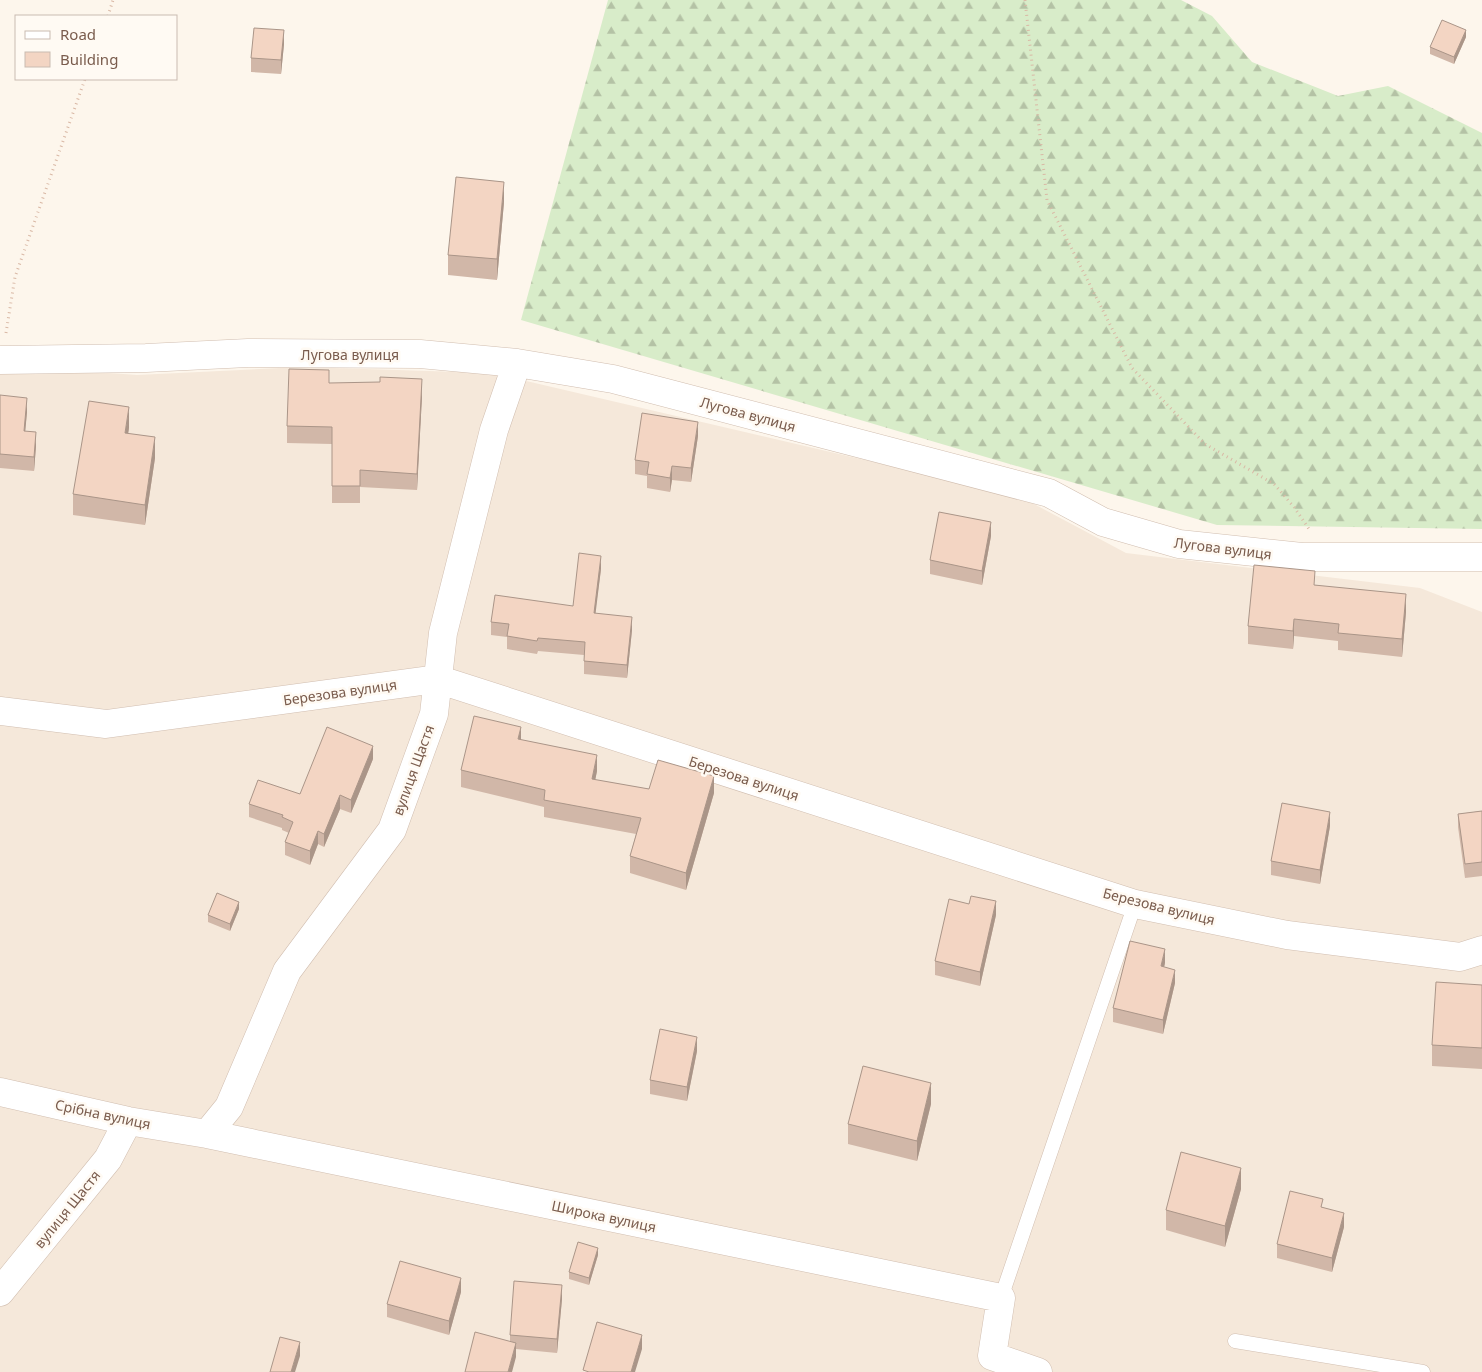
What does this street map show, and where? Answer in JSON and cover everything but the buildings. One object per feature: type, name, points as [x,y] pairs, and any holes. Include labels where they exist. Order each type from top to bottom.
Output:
[{"type":"street","name":"Лугова вулиця","points":[[1,360],[257,354],[420,354],[517,363],[613,379],[1049,493],[1103,522],[1179,544],[1302,557],[1482,557]]},
{"type":"street","name":"вулиця Щастя","points":[[207,1134],[229,1107],[287,971],[392,830],[434,714],[443,633],[494,430],[517,363]]},
{"type":"street","name":"Березова вулиця","points":[[0,711],[106,724],[437,679],[1135,904],[1287,935],[1460,957],[1482,950]]},
{"type":"street","name":"Срібна вулиця","points":[[0,1092],[128,1121],[207,1134]]},
{"type":"street","name":"вулиця Щастя","points":[[0,1292],[108,1159],[128,1121]]},
{"type":"street","name":"Широка вулиця","points":[[207,1134],[1001,1298]]},
{"type":"street","points":[[1001,1298],[992,1356],[1038,1372]]},
{"type":"lane","points":[[1001,1298],[1135,904]]},
{"type":"lane","points":[[1235,1341],[1423,1372]]},
{"type":"path","points":[[108,15],[113,0]]},
{"type":"path","points":[[1025,0],[1047,200],[1132,368],[1204,444],[1274,484],[1312,534],[1315,557]]},
{"type":"path","points":[[1,360],[15,277],[84,80]]},
{"type":"shaded area","points":[[0,365],[137,375],[302,367],[492,373],[1019,496],[1126,553],[1420,588],[1482,612],[1482,1372],[0,1372]]},
{"type":"green space","points":[[608,0],[1181,0],[1212,16],[1252,62],[1338,96],[1388,86],[1482,133],[1482,529],[1217,525],[521,320]]}]
